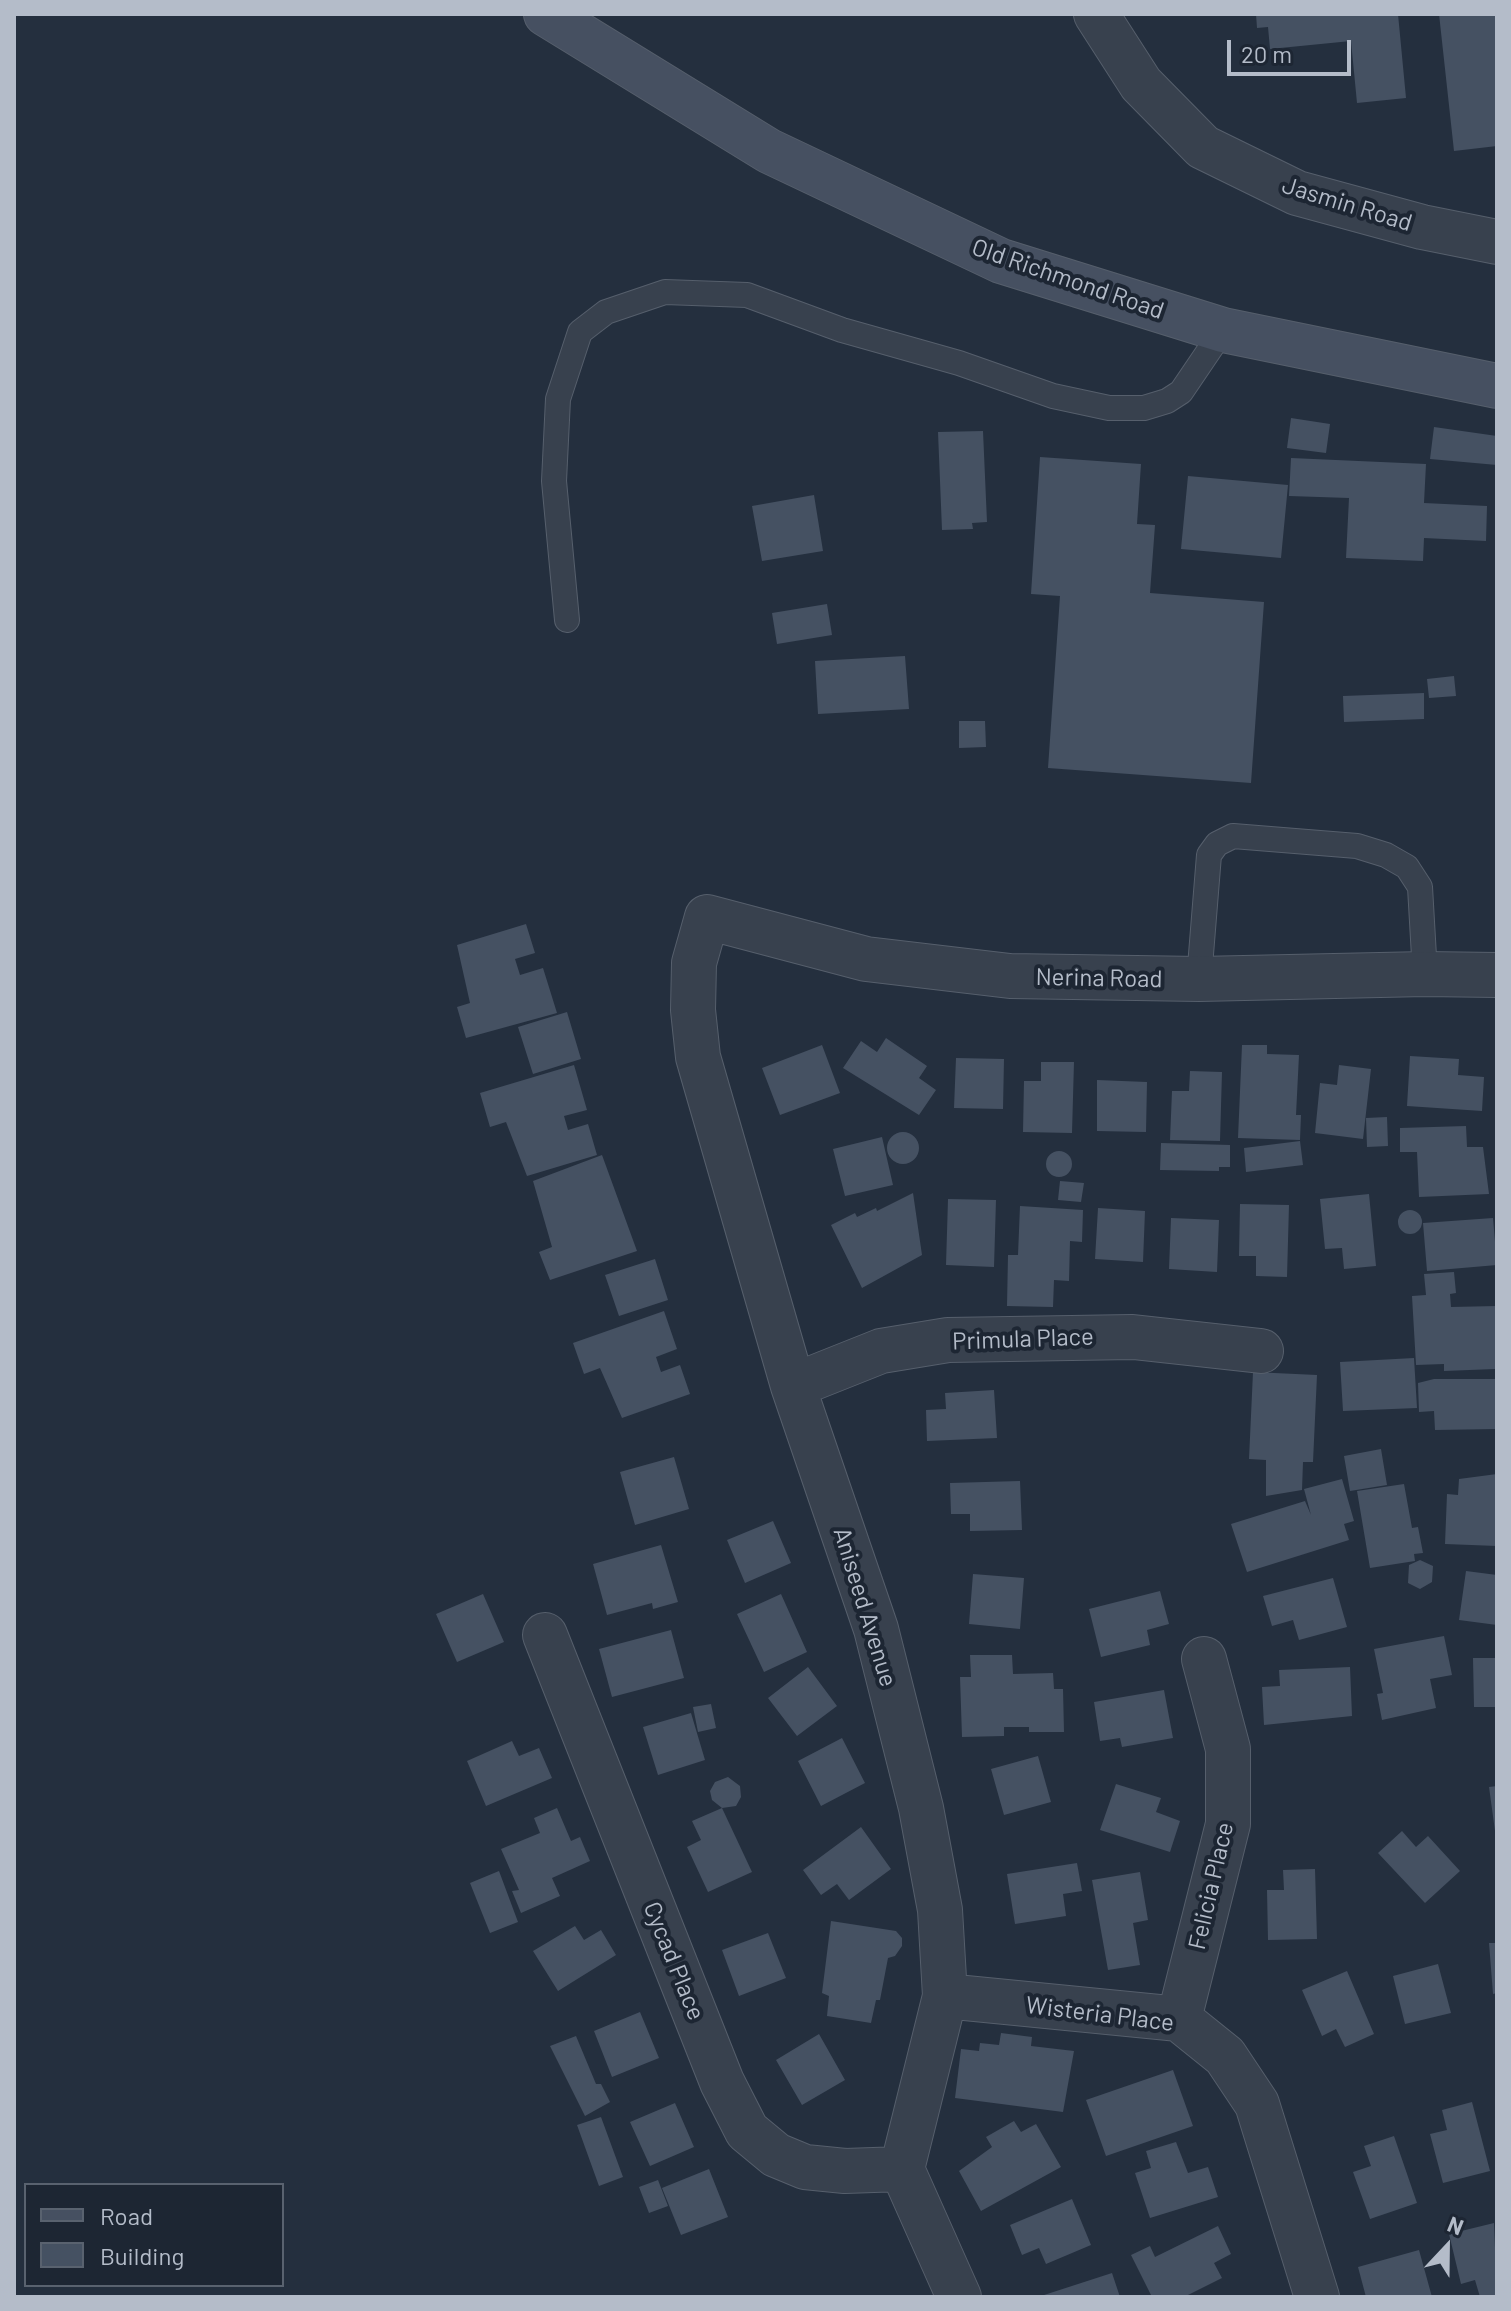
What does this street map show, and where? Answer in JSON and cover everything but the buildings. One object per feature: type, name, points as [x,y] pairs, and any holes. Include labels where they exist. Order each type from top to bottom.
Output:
[{"type":"street","name":"Old Richmond Road","points":[[546,14],[769,151],[1001,261],[1223,330],[1497,386]]},
{"type":"street","name":"Jasmin Road","points":[[1096,14],[1141,84],[1203,147],[1297,193],[1422,227],[1497,242]]},
{"type":"street","name":"Nerina Road","points":[[707,917],[866,959],[1010,976],[1199,979],[1497,975]]},
{"type":"street","name":"Aniseed Avenue","points":[[707,917],[694,963],[693,1010],[698,1057],[793,1386],[876,1629],[910,1763],[940,1910],[945,1996],[902,2169]]},
{"type":"street","name":"Primula Place","points":[[793,1386],[881,1351],[948,1340],[1133,1337],[1261,1351]]},
{"type":"street","name":"Cycad Place","points":[[545,1635],[722,2082],[747,2131],[776,2155],[805,2167],[845,2171],[902,2169]]},
{"type":"street","name":"Felicia Place","points":[[1179,2019],[1228,1824],[1228,1749],[1204,1659]]},
{"type":"street","name":"Wisteria Place","points":[[945,1996],[1179,2019],[1225,2056],[1257,2104],[1317,2297]]},
{"type":"street","points":[[902,2169],[959,2297]]},
{"type":"lane","points":[[567,620],[554,481],[558,399],[580,332],[606,312],[665,292],[747,295],[842,330],[959,363],[1053,396],[1109,408],[1144,408],[1174,397],[1223,330]]},
{"type":"lane","points":[[1199,979],[1209,855],[1217,844],[1233,836],[1357,846],[1386,855],[1407,867],[1420,887],[1425,974]]}]
